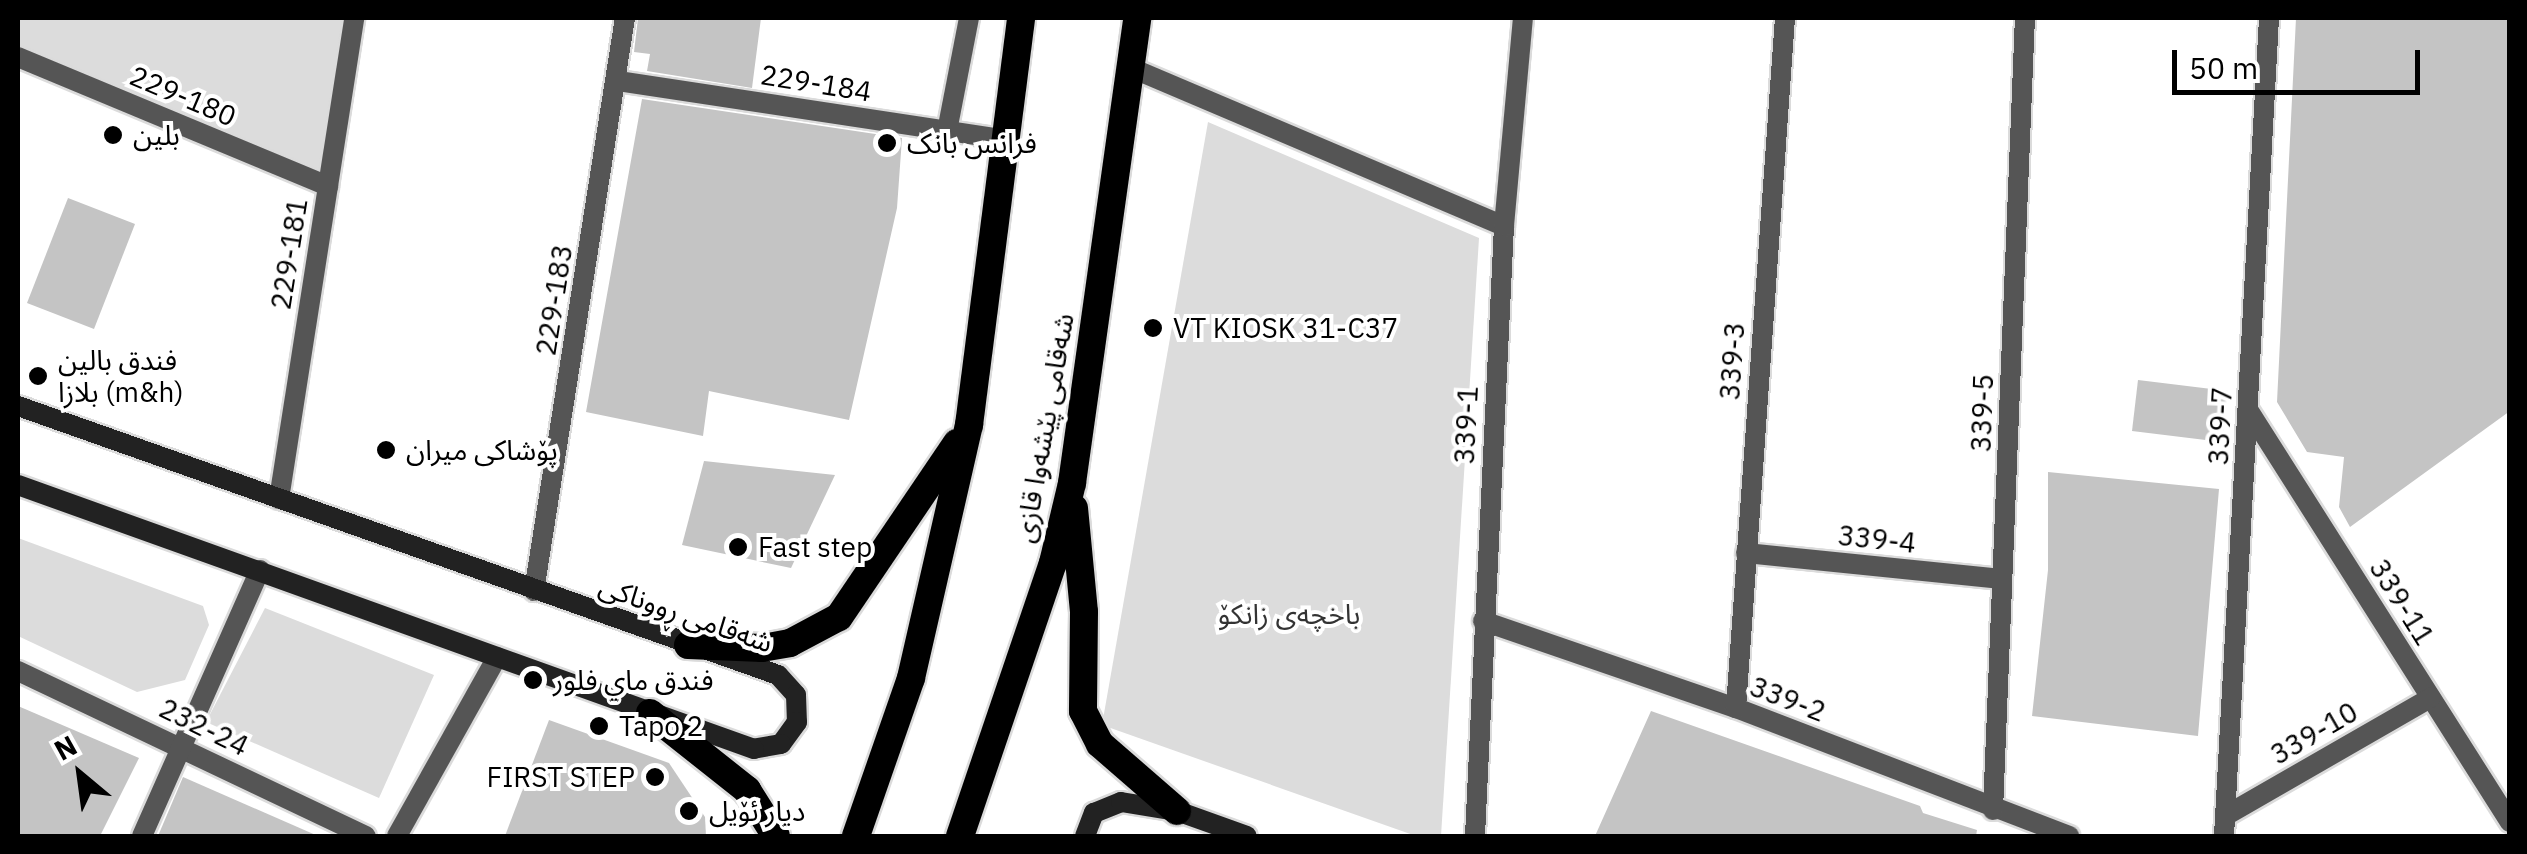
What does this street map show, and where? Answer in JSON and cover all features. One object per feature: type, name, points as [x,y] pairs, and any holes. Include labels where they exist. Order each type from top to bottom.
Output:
[{"type":"highway","points":[[856,836],[910,678],[969,424],[1021,18]]},
{"type":"highway","name":"شەقامی پێشەوا قازی","points":[[960,836],[1053,564],[1072,483],[1134,69],[1137,18]]},
{"type":"highway","points":[[688,646],[762,648],[802,638],[839,617],[969,424]]},
{"type":"highway","points":[[1072,483],[1084,612],[1083,711],[1100,744],[1177,811]]},
{"type":"highway","points":[[650,713],[747,790],[776,836]]},
{"type":"main road","name":"شەقامی ڕووناکی","points":[[18,406],[784,679],[798,701],[794,728],[775,747],[754,749],[18,485]]},
{"type":"main road","points":[[1085,836],[1090,818],[1110,804],[1177,811],[1247,836]]},
{"type":"street","name":"229-181","points":[[279,500],[354,18]]},
{"type":"street","name":"229-183","points":[[534,591],[626,18]]},
{"type":"street","points":[[947,131],[969,18]]},
{"type":"street","name":"339-1","points":[[1475,836],[1504,226],[1522,18]]},
{"type":"street","name":"339-3","points":[[1736,708],[1785,18]]},
{"type":"street","name":"339-5","points":[[1993,810],[2025,18]]},
{"type":"street","name":"339-7","points":[[2225,826],[2269,18]]},
{"type":"street","name":"229-180","points":[[18,57],[328,186]]},
{"type":"street","points":[[1134,69],[1504,226]]},
{"type":"street","name":"229-184","points":[[618,81],[1006,140]]},
{"type":"street","name":"339-11","points":[[2248,410],[2510,822]]},
{"type":"street","name":"339-4","points":[[1746,553],[2002,579]]},
{"type":"street","points":[[142,836],[260,570]]},
{"type":"street","name":"339-2","points":[[1483,621],[1736,708],[2069,836]]},
{"type":"street","points":[[397,836],[498,657]]},
{"type":"street","name":"232-24","points":[[18,671],[366,836]]},
{"type":"street","name":"339-10","points":[[2225,826],[2430,698]]},
{"type":"green space","points":[[18,18],[354,18],[328,186],[18,57]]},
{"type":"green space","name":"باخچەی زانکۆ","points":[[1208,122],[1479,238],[1441,836],[1416,836],[1102,725]]},
{"type":"green space","points":[[18,538],[203,606],[209,625],[185,680],[137,692],[18,636]]},
{"type":"green space","points":[[265,608],[434,675],[379,798],[206,722]]},
{"type":"building","points":[[638,18],[761,18],[752,88],[647,71],[650,54],[634,52]]},
{"type":"building","points":[[2296,18],[2510,18],[2510,411],[2350,527],[2339,507],[2344,457],[2307,452],[2277,402]]},
{"type":"building","points":[[642,99],[902,138],[897,208],[849,420],[709,391],[703,436],[586,412]]},
{"type":"building","points":[[68,198],[135,224],[94,329],[27,303]]},
{"type":"building","points":[[2138,380],[2228,391],[2222,442],[2132,431]]},
{"type":"building","points":[[704,461],[835,475],[791,568],[682,545]]},
{"type":"building","points":[[2048,472],[2219,489],[2198,736],[2032,716],[2048,570]]},
{"type":"building","points":[[18,706],[139,758],[100,836],[18,836]]},
{"type":"building","points":[[1651,711],[1920,806],[1923,813],[1977,830],[1976,836],[1595,836]]},
{"type":"building","points":[[549,720],[669,763],[705,817],[706,836],[505,836]]},
{"type":"building","points":[[183,777],[318,836],[158,836]]},
{"type":"place","name":"بلين","points":[[113,135]]},
{"type":"place","name":"فرانس بانک","points":[[887,143]]},
{"type":"place","name":"VT KIOSK 31-C37","points":[[1153,328]]},
{"type":"place","name":"فندق بالين بلازا (m&h)","points":[[38,376]]},
{"type":"place","name":"پۆشاکی ميران","points":[[386,450]]},
{"type":"place","name":"Fast step","points":[[738,547]]},
{"type":"place","name":"فندق ماي فلور","points":[[533,680]]},
{"type":"place","name":"Tapo 2","points":[[599,726]]},
{"type":"place","name":"FIRST STEP","points":[[655,777]]},
{"type":"place","name":"دیار ئۆیل","points":[[689,811]]}]
